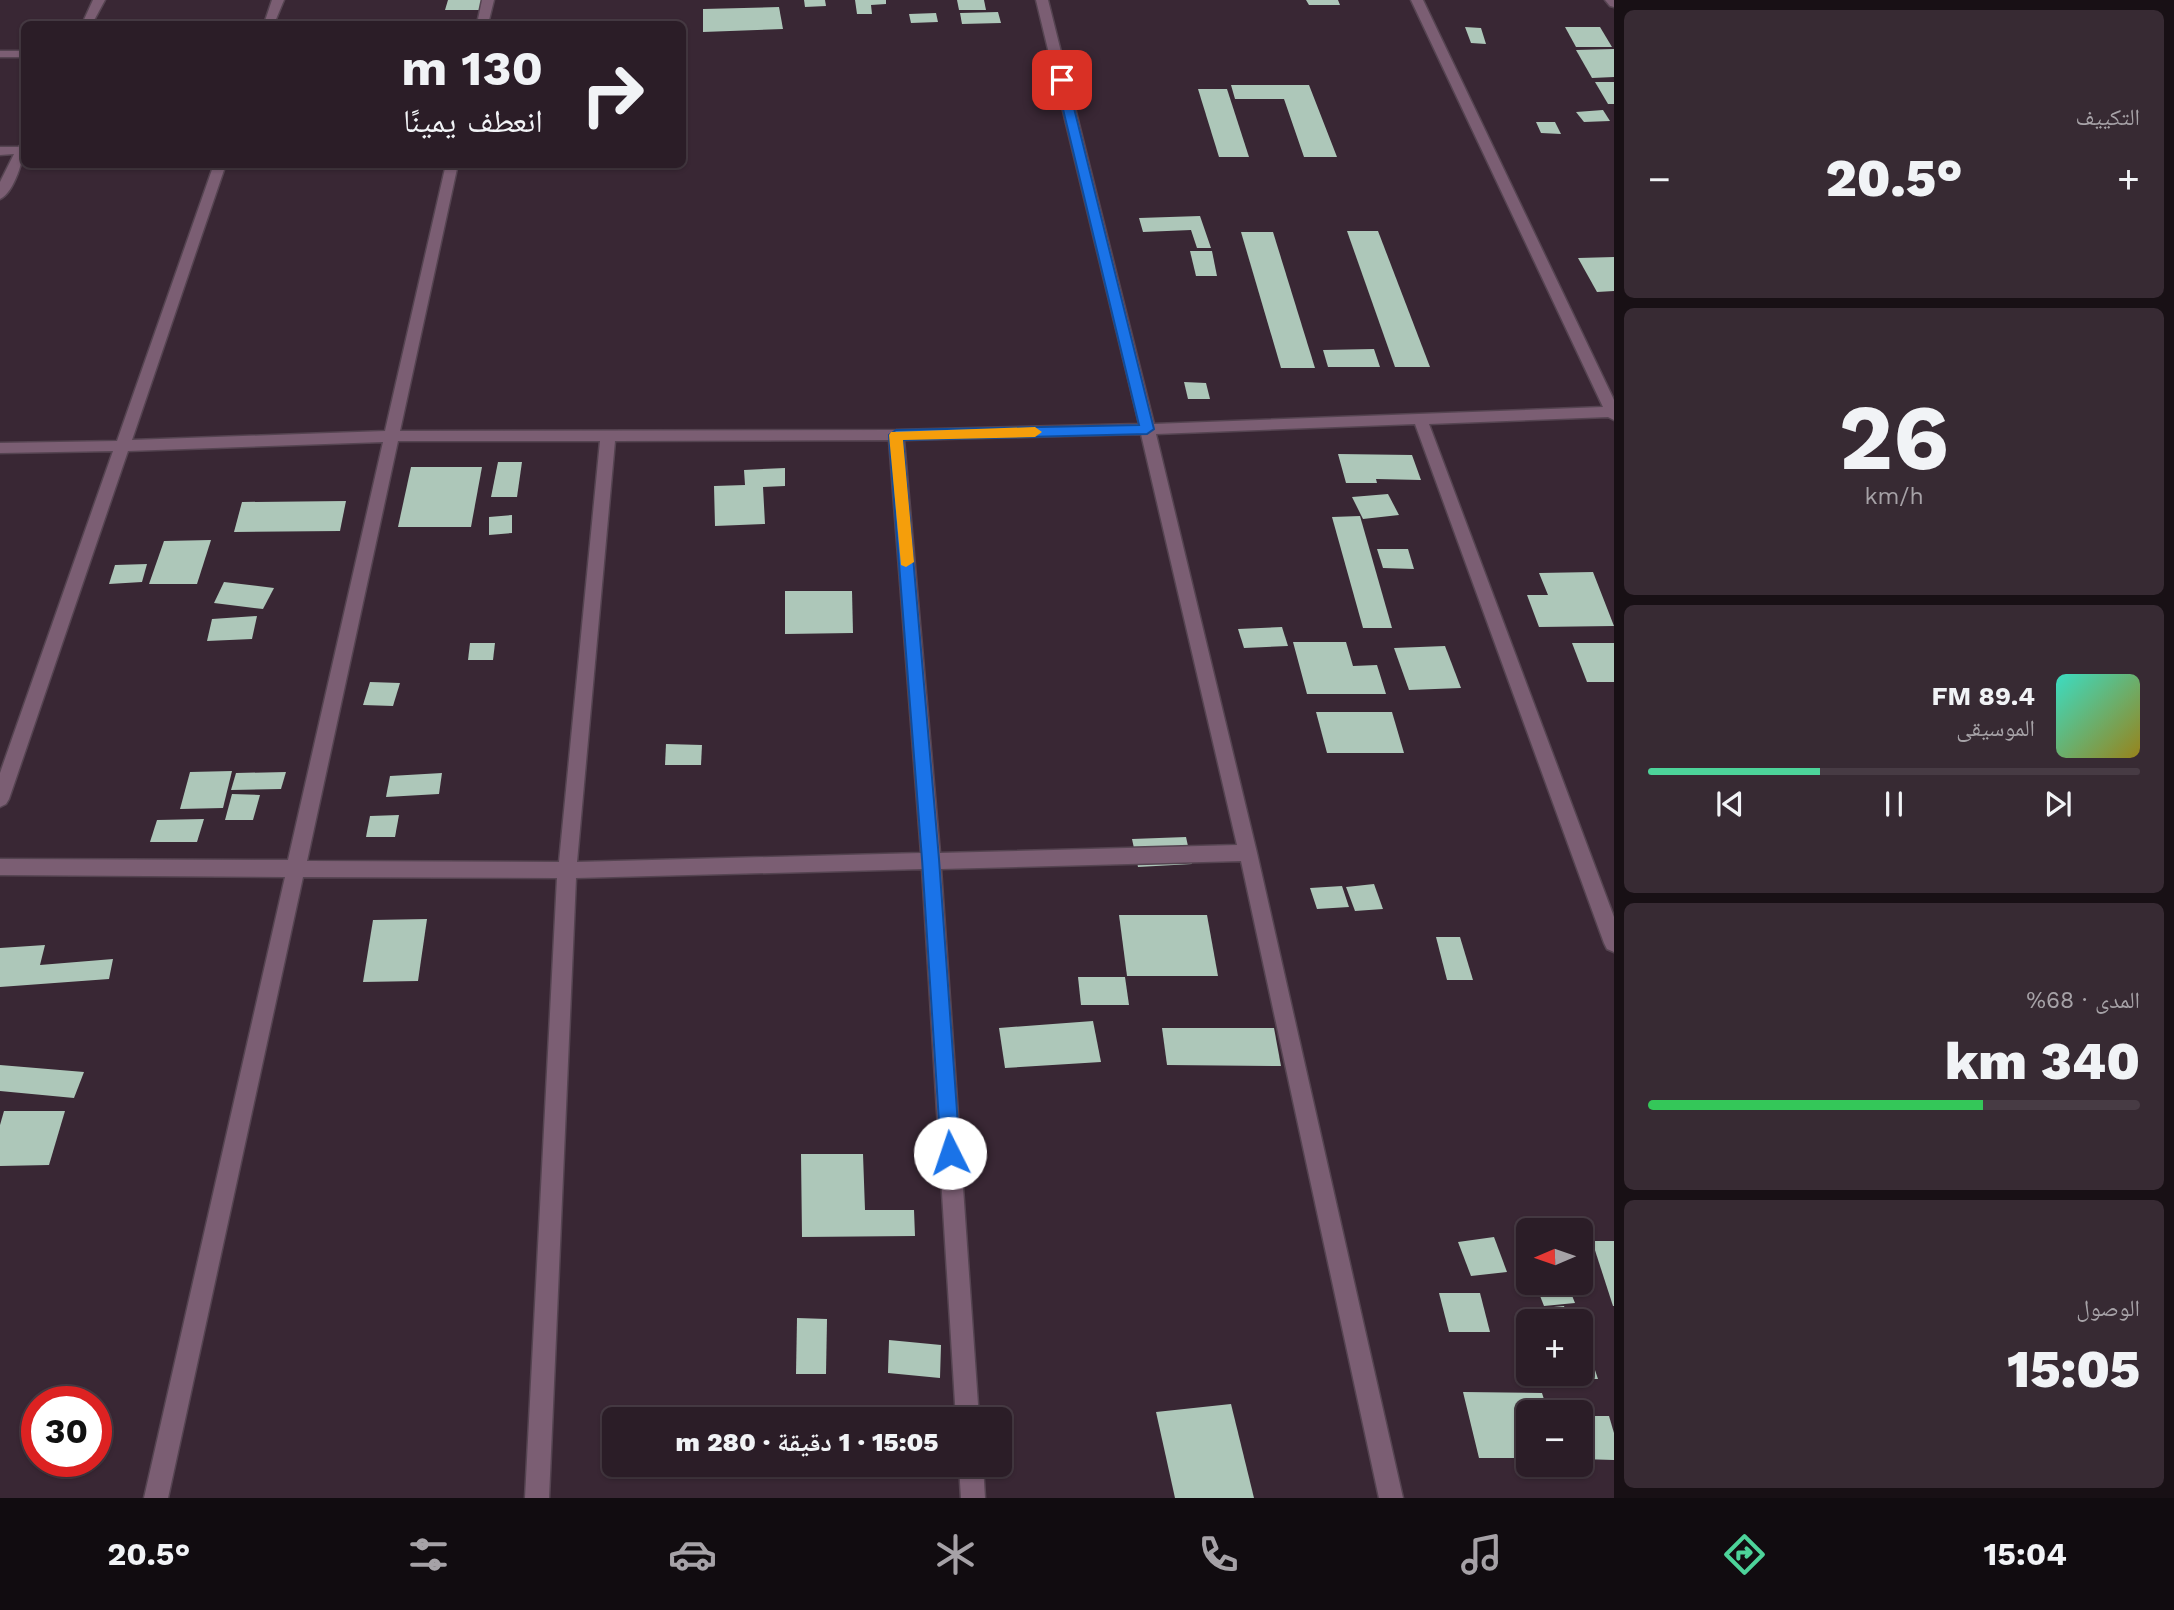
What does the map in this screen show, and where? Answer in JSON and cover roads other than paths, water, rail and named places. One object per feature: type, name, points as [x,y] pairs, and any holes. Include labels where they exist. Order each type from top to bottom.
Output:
[{"type":"street","points":[[88,21],[99,0]]},
{"type":"street","points":[[270,21],[278,0]]},
{"type":"street","points":[[484,21],[488,0]]},
{"type":"street","points":[[1042,0],[1248,853],[1391,1498]]},
{"type":"street","points":[[0,448],[392,436],[608,438],[896,435],[1613,413],[1416,0]]},
{"type":"street","points":[[0,54],[21,54]]},
{"type":"street","points":[[0,150],[21,149]]},
{"type":"street","points":[[0,195],[21,155]]},
{"type":"street","points":[[0,799],[219,168]]},
{"type":"street","points":[[156,1498],[451,168]]},
{"type":"street","points":[[1420,419],[1614,943]]},
{"type":"street","points":[[896,435],[931,859],[967,1407]]},
{"type":"street","points":[[537,1498],[567,870],[608,438]]},
{"type":"street","points":[[0,867],[567,870],[1248,853]]},
{"type":"street","points":[[972,1477],[973,1498]]}]
